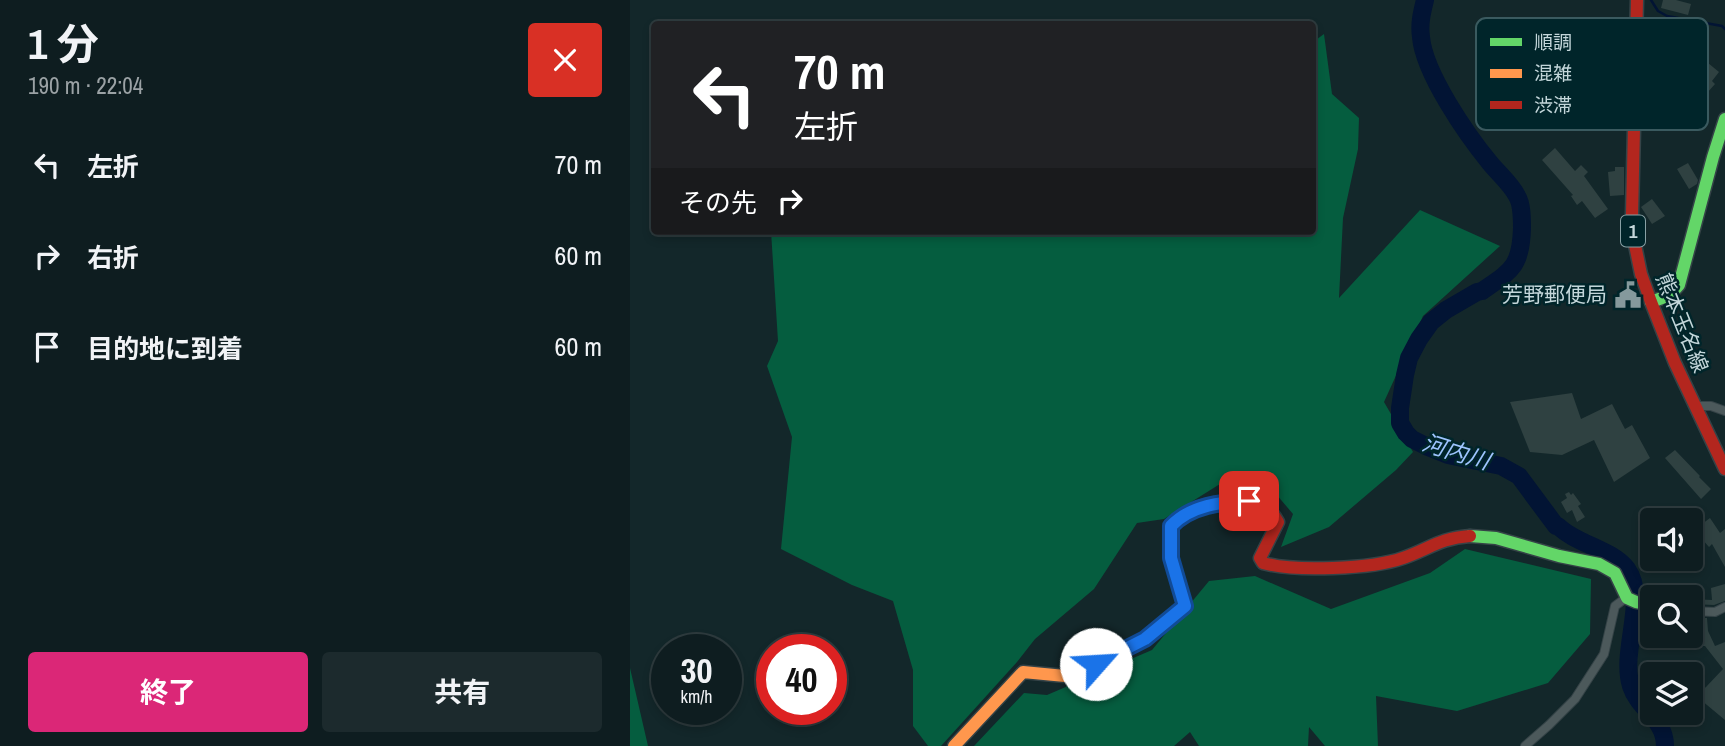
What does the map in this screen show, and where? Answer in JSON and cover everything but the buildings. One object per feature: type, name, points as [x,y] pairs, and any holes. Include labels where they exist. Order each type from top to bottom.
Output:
[{"type":"street","name":"熊本玉名線","points":[[1637,0],[1637,18]]},
{"type":"street","points":[[1651,302],[1670,295],[1679,285],[1725,119]]},
{"type":"street","name":"熊本玉名線","points":[[1634,130],[1632,214],[1634,245],[1641,274],[1675,363],[1695,406],[1720,449],[1725,469]]},
{"type":"street","points":[[1695,406],[1711,406],[1725,411]]},
{"type":"street","points":[[954,746],[1023,672],[1065,676],[1086,668],[1145,639],[1185,606],[1171,558],[1171,526],[1178,518],[1197,508],[1249,501],[1272,511],[1278,522],[1260,558],[1263,563],[1270,565],[1307,568],[1373,565],[1401,559],[1436,542],[1454,537],[1483,535],[1612,570],[1627,597],[1640,603]]},
{"type":"street","points":[[1525,746],[1575,699],[1604,654],[1615,606],[1627,597]]},
{"type":"street","points":[[1703,612],[1714,612],[1725,607]]},
{"type":"green space","points":[[1324,34],[1332,94],[1359,118],[1358,149],[1343,218],[1339,298],[1420,210],[1500,246],[1423,316],[1384,402],[1413,452],[1396,470],[1329,527],[1281,547],[1293,514],[1270,487],[1220,484],[1164,519],[1137,523],[1094,589],[1035,639],[941,746],[928,746],[913,726],[913,670],[893,601],[852,585],[781,549],[792,437],[767,366],[778,341],[771,235],[1316,235],[1316,40]]},
{"type":"green space","points":[[1465,549],[1591,579],[1590,634],[1548,683],[1457,711],[1376,696],[1378,746],[1325,746],[1309,727],[1308,746],[1199,746],[1190,732],[1174,746],[974,746],[1024,693],[1047,695],[1152,650],[1209,581],[1255,576],[1331,609],[1430,573]]},
{"type":"green space","points":[[630,668],[648,746],[630,746]]},
{"type":"waterway","name":"河内川","points":[[1425,0],[1420,32],[1430,68],[1470,137],[1519,199],[1522,228],[1517,260],[1507,273],[1482,291],[1446,310],[1431,322],[1419,339],[1409,358],[1405,375],[1400,423],[1412,439],[1428,447],[1448,455],[1501,466],[1519,476],[1556,526],[1612,556],[1627,569],[1633,581],[1635,595],[1629,657],[1631,686],[1661,728],[1665,746]]},
{"type":"waterway","points":[[1651,0],[1658,11],[1678,18]]},
{"type":"waterway","points":[[1708,23],[1725,29]]},
{"type":"traffic: fast","points":[[1651,302],[1670,295],[1679,285],[1725,119]]},
{"type":"traffic: fast","points":[[1470,536],[1496,538],[1599,564],[1615,573],[1627,598],[1640,603]]},
{"type":"traffic: slow","points":[[954,746],[1023,672],[1065,676],[1096,664],[1145,639],[1185,606],[1171,558],[1171,526],[1187,513],[1204,506],[1244,501]]},
{"type":"traffic: jam","points":[[1637,0],[1637,18]]},
{"type":"traffic: jam","points":[[1634,130],[1632,214],[1641,274],[1675,363],[1725,469]]},
{"type":"traffic: jam","points":[[1244,501],[1264,506],[1278,522],[1260,558],[1263,563],[1277,566],[1313,568],[1372,565],[1403,558],[1451,539],[1470,536]]},
{"type":"place","name":"芳野郵便局","points":[[1628,295]]},
{"type":"route","points":[[1096,664],[1145,639],[1185,606],[1171,558],[1171,526],[1178,518],[1197,508],[1249,501]]}]
